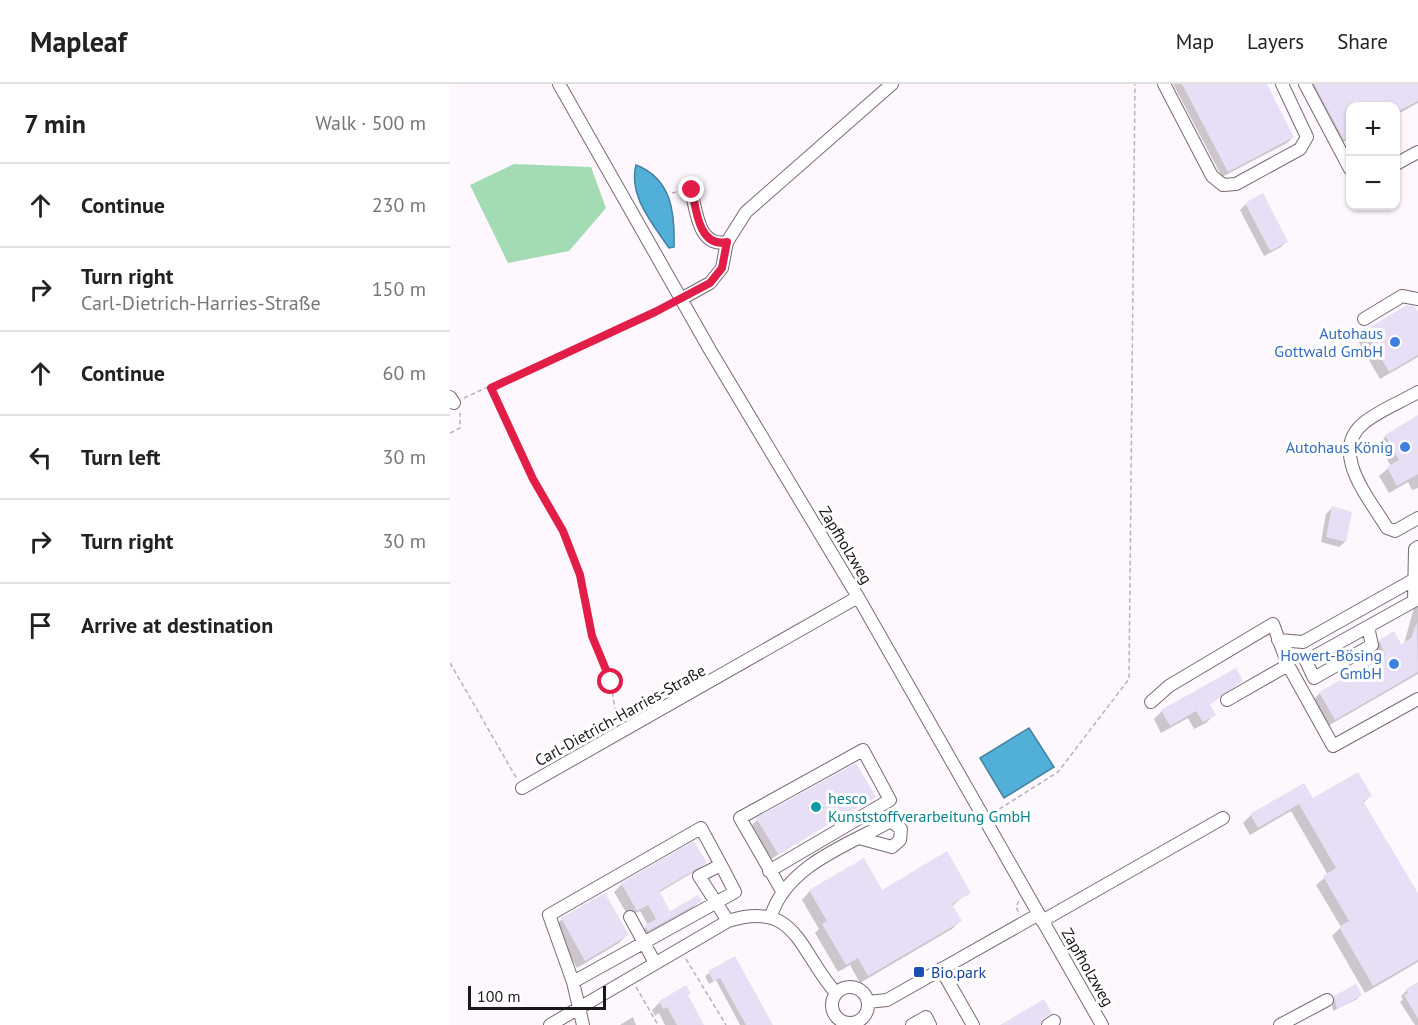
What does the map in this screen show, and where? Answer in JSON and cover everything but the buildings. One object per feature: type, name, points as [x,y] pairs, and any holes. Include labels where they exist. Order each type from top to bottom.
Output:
[{"type":"street","name":"Zapfholzweg","points":[[559,84],[681,298],[858,597],[1102,1025]]},
{"type":"street","points":[[681,298],[710,283],[722,268],[727,242],[746,212],[892,84]]},
{"type":"street","points":[[1164,84],[1212,176],[1223,184],[1236,184],[1300,149],[1307,137],[1282,84]]},
{"type":"street","points":[[1305,84],[1346,161]]},
{"type":"street","points":[[1400,161],[1418,152]]},
{"type":"street","points":[[689,185],[699,225],[710,240],[720,243],[727,242]]},
{"type":"street","points":[[1364,319],[1402,296],[1418,299]]},
{"type":"street","points":[[1418,392],[1364,423],[1351,438],[1348,458],[1388,528],[1395,531],[1418,518]]},
{"type":"street","points":[[1306,661],[1414,601],[1414,549],[1418,547]]},
{"type":"street","points":[[1278,640],[1303,642],[1415,579]]},
{"type":"street","name":"Carl-Dietrich-Harries-Straße","points":[[522,788],[858,597]]},
{"type":"street","points":[[1151,702],[1169,687],[1273,624],[1288,665],[1333,746],[1418,699]]},
{"type":"street","points":[[1303,642],[1306,661],[1314,678],[1372,645],[1368,627]]},
{"type":"street","points":[[1227,700],[1288,665]]},
{"type":"street","points":[[770,871],[890,800],[863,750],[740,818],[770,871],[782,891]]},
{"type":"street","points":[[859,838],[892,847],[900,840],[901,829],[890,821],[881,806]]},
{"type":"street","points":[[868,1002],[886,1000],[1223,818]]},
{"type":"street","points":[[771,916],[782,891],[804,869],[890,821]]},
{"type":"street","points":[[573,982],[644,945],[735,892],[701,828],[549,915],[573,982],[583,1025]]},
{"type":"street","points":[[721,865],[699,876],[728,921]]},
{"type":"street","points":[[550,1025],[728,921],[744,916],[771,916],[786,924],[836,993]]},
{"type":"street","points":[[630,917],[655,963]]},
{"type":"street","points":[[940,969],[973,1025]]},
{"type":"street","points":[[846,987],[858,989],[868,1002],[862,1019],[851,1024],[838,1023],[832,1008],[836,993],[846,987]]},
{"type":"street","points":[[1280,1025],[1327,1000]]},
{"type":"street","points":[[912,1025],[926,1017],[930,1025]]},
{"type":"path","points":[[984,818],[1058,772],[1129,679],[1135,84]]},
{"type":"path","points":[[450,433],[459,428],[461,415],[452,400],[491,388],[681,298]]},
{"type":"path","points":[[491,388],[533,479],[563,531],[580,575],[592,636],[611,682],[616,717]]},
{"type":"path","points":[[450,663],[522,788]]},
{"type":"path","points":[[680,949],[726,1025]]},
{"type":"path","points":[[630,978],[658,1025]]},
{"type":"green space","points":[[514,164],[591,167],[606,208],[569,251],[508,263],[470,185]]},
{"type":"water","points":[[636,165],[657,179],[669,198],[674,222],[674,247],[669,248],[649,219],[639,199],[634,176]]},
{"type":"water","points":[[1029,728],[1054,767],[1004,798],[980,758]]},
{"type":"place","name":"Autohaus Gottwald GmbH","points":[[1395,342]]},
{"type":"place","name":"Autohaus König","points":[[1405,447]]},
{"type":"place","name":"Howert-Bösing GmbH","points":[[1394,664]]},
{"type":"place","name":"hesco Kunststoffverarbeitung GmbH","points":[[816,807]]},
{"type":"place","name":"Bio.park","points":[[919,972]]},
{"type":"route","points":[[611,682],[592,636],[580,575],[563,531],[533,479],[491,388],[655,312],[710,283],[722,268],[727,242],[720,243],[710,240],[699,225],[692,190]]}]
